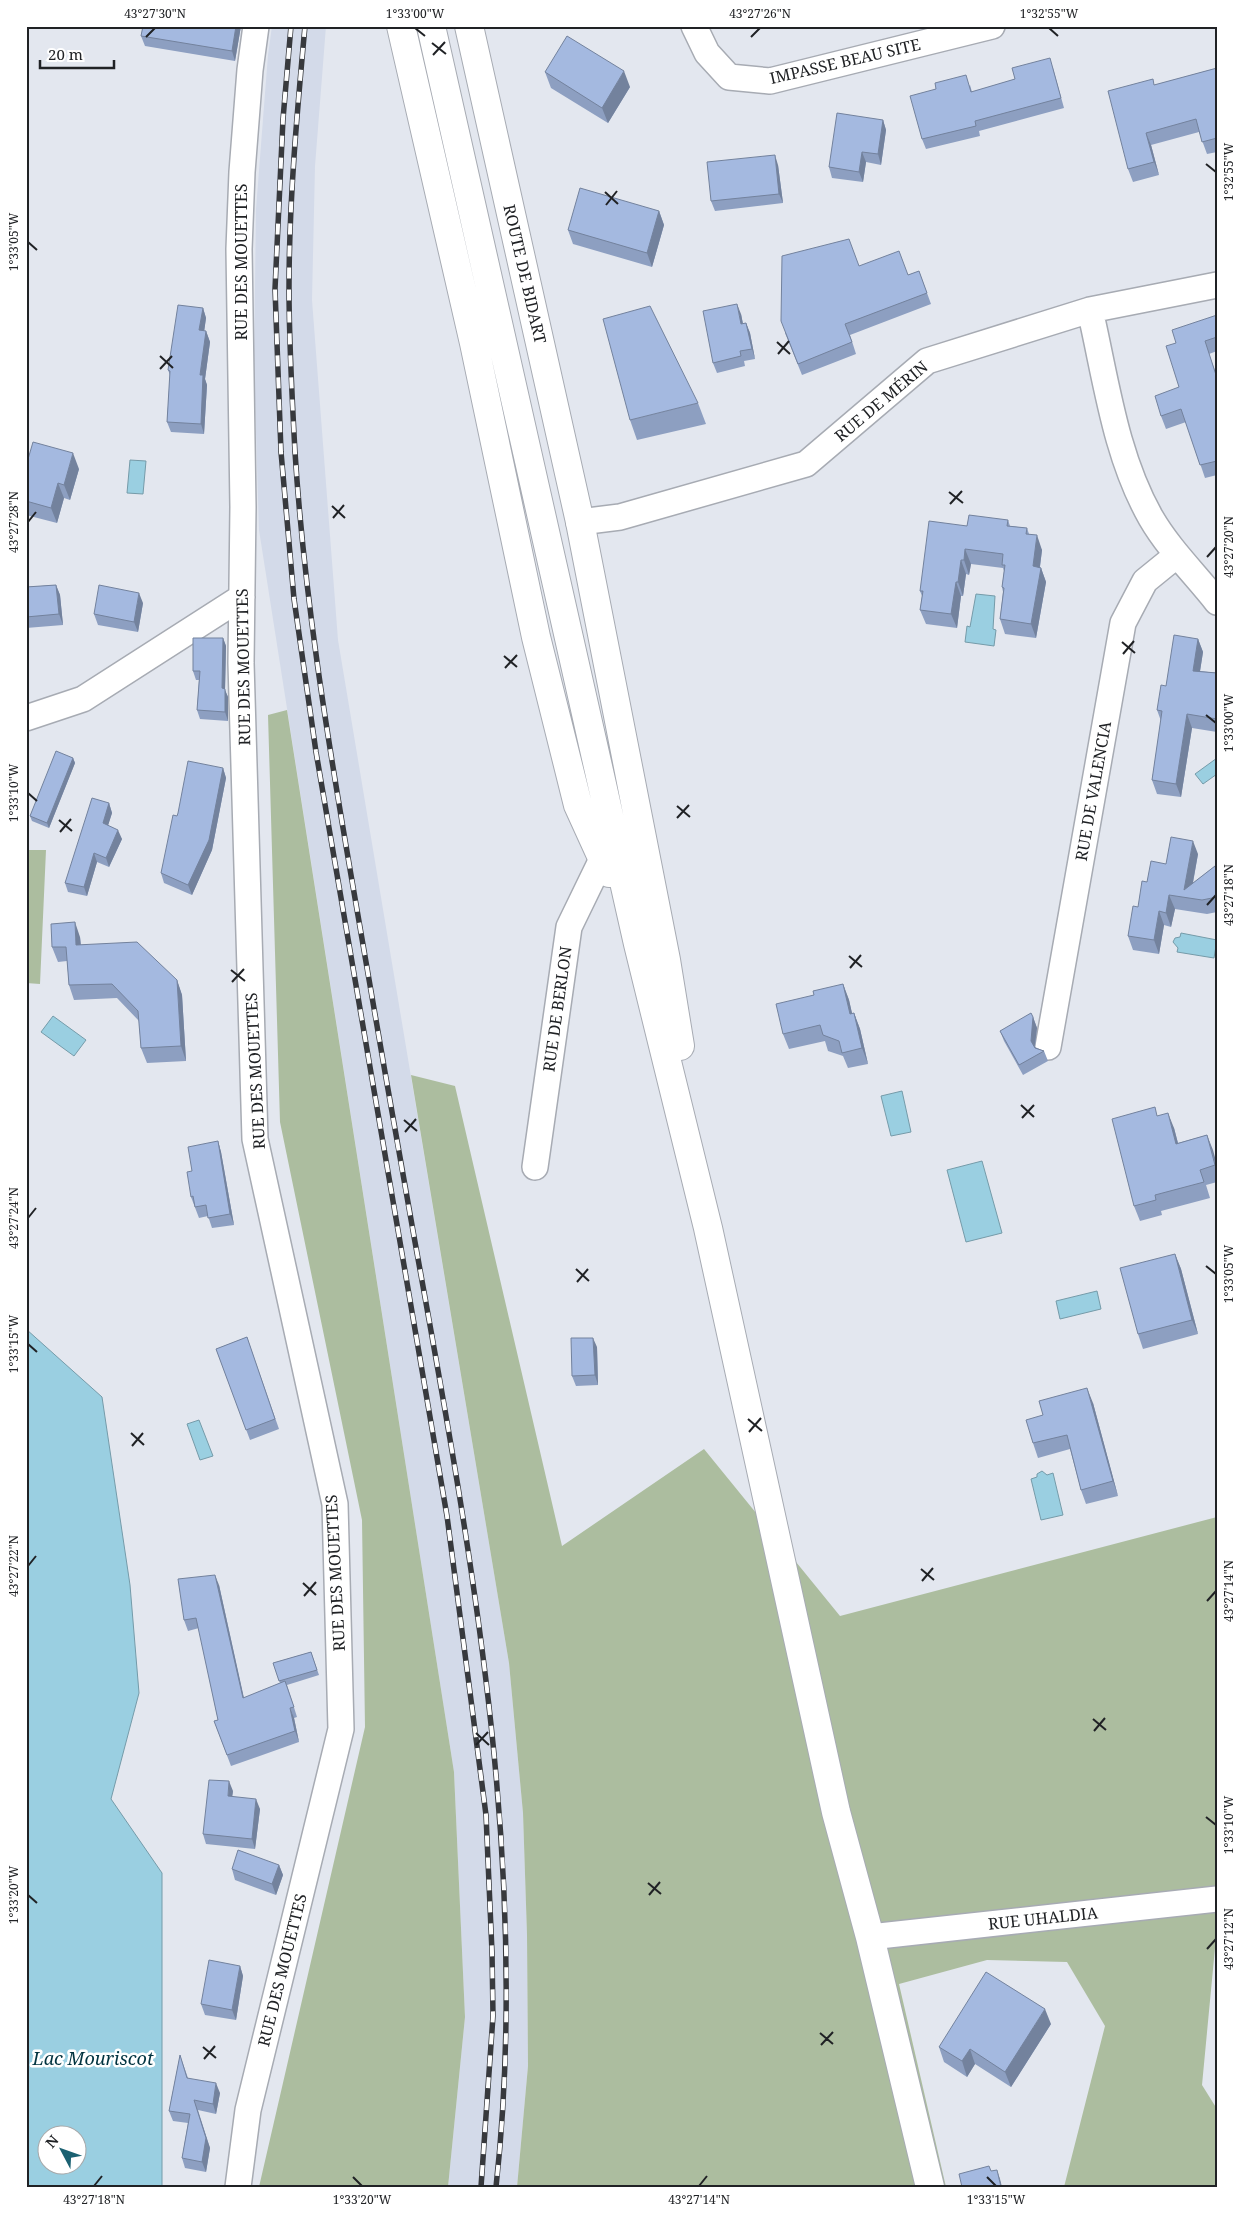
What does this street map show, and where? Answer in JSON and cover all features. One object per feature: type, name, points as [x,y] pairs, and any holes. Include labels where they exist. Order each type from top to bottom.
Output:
[{"type":"main road","points":[[401,26],[476,352],[536,637],[578,805],[603,857],[638,944]]},
{"type":"main road","points":[[431,26],[638,944],[708,1228],[836,1812],[870,1937],[930,2187]]},
{"type":"main road","name":"ROUTE DE BIDART","points":[[469,26],[580,522],[666,960],[708,1228]]},
{"type":"street","name":"RUE DES MOUETTES","points":[[238,2187],[248,2110],[341,1729],[335,1504],[255,1139],[241,663],[239,249],[243,153],[256,26]]},
{"type":"street","name":"IMPASSE BEAU SITE","points":[[694,26],[706,53],[729,77],[770,81],[992,26]]},
{"type":"street","name":"RUE DE MÉRIN","points":[[580,522],[620,517],[806,464],[927,361],[1090,310],[1217,285]]},
{"type":"street","points":[[1090,310],[1123,454],[1136,489],[1152,519],[1177,555],[1217,602]]},
{"type":"street","name":"RUE DE VALENCIA","points":[[1048,1046],[1122,622],[1145,581],[1177,555]]},
{"type":"street","points":[[26,718],[83,699],[242,597]]},
{"type":"street","name":"RUE DE BERLON","points":[[535,1167],[569,927],[603,857]]},
{"type":"street","name":"RUE UHALDIA","points":[[870,1937],[1217,1899]]},
{"type":"shaded area","points":[[272,26],[326,26],[315,166],[312,300],[338,640],[509,1663],[523,1813],[527,1935],[528,2066],[517,2187],[448,2187],[465,2017],[454,1772],[259,530],[254,366],[256,209]]},
{"type":"green space","points":[[287,710],[454,1772],[465,2017],[448,2187],[259,2187],[365,1727],[362,1520],[280,1122],[268,715]]},
{"type":"green space","points":[[26,850],[46,850],[40,984],[26,983]]},
{"type":"green space","points":[[411,1075],[455,1086],[562,1546],[704,1449],[840,1616],[1217,1517],[1217,1927],[1202,2085],[1217,2109],[1217,2187],[1064,2187],[1105,2026],[1067,1962],[987,1960],[899,1984],[946,2187],[517,2187],[528,2066],[527,1935],[523,1813],[509,1663]]},
{"type":"water","points":[[130,460],[146,461],[143,494],[127,493]]},
{"type":"water","points":[[976,594],[995,596],[993,629],[996,630],[994,646],[965,642],[967,626],[970,627]]},
{"type":"water","points":[[1217,758],[1217,774],[1203,784],[1195,774]]},
{"type":"water","points":[[1181,933],[1217,940],[1214,958],[1177,952],[1178,948],[1173,942],[1175,938],[1180,937]]},
{"type":"water","points":[[53,1016],[86,1040],[74,1056],[41,1032]]},
{"type":"water","points":[[902,1091],[911,1132],[891,1136],[881,1096]]},
{"type":"water","points":[[982,1161],[1002,1233],[966,1242],[947,1170]]},
{"type":"water","points":[[1097,1291],[1101,1309],[1060,1319],[1056,1301]]},
{"type":"water","name":"Lac Mouriscot","points":[[26,1329],[102,1397],[130,1585],[139,1693],[111,1799],[162,1873],[162,2187],[26,2187]]},
{"type":"water","points":[[199,1420],[213,1456],[200,1460],[187,1424]]},
{"type":"water","points":[[1042,1471],[1047,1475],[1053,1473],[1063,1515],[1041,1520],[1031,1479],[1037,1477],[1037,1474]]},
{"type":"building","points":[[143,26],[236,26],[232,51],[141,36]]},
{"type":"building","points":[[567,36],[624,71],[602,108],[545,72]]},
{"type":"building","points":[[1050,58],[1061,98],[975,121],[976,126],[922,139],[910,96],[936,89],[935,83],[966,75],[971,92],[1015,79],[1012,68]]},
{"type":"building","points":[[1217,68],[1217,138],[1202,142],[1196,119],[1146,133],[1154,162],[1128,169],[1108,91],[1153,79],[1154,85]]},
{"type":"building","points":[[837,113],[883,120],[878,154],[862,152],[859,172],[829,167]]},
{"type":"building","points":[[775,155],[779,194],[711,201],[707,162]]},
{"type":"building","points":[[580,188],[659,211],[647,253],[568,230]]},
{"type":"building","points":[[849,239],[859,266],[899,251],[908,275],[919,271],[927,293],[845,324],[852,342],[798,364],[781,321],[782,256]]},
{"type":"building","points":[[737,304],[741,324],[746,323],[752,349],[740,351],[741,356],[713,363],[703,311]]},
{"type":"building","points":[[178,305],[203,308],[199,330],[206,331],[200,375],[203,375],[201,424],[167,422],[170,371],[168,370]]},
{"type":"building","points":[[650,306],[698,403],[630,420],[603,319]]},
{"type":"building","points":[[1217,315],[1217,337],[1205,341],[1217,378],[1217,461],[1200,465],[1181,409],[1161,416],[1155,396],[1179,387],[1166,346],[1176,343],[1172,330]]},
{"type":"building","points":[[33,442],[73,453],[64,485],[58,483],[51,508],[26,501],[26,466]]},
{"type":"building","points":[[969,515],[1008,520],[1007,526],[1027,528],[1026,534],[1037,535],[1033,566],[1041,568],[1031,624],[1000,619],[1004,588],[1002,587],[1005,565],[1002,565],[1003,554],[965,549],[964,560],[961,560],[958,582],[956,582],[951,614],[920,610],[923,591],[920,591],[929,521],[967,526]]},
{"type":"building","points":[[56,585],[59,614],[26,617],[26,587]]},
{"type":"building","points":[[99,585],[139,593],[134,622],[94,614]]},
{"type":"building","points":[[1174,635],[1198,639],[1193,671],[1217,673],[1217,719],[1187,714],[1176,784],[1152,780],[1162,711],[1157,710],[1161,685],[1166,686]]},
{"type":"building","points":[[193,638],[223,638],[222,688],[225,689],[225,712],[197,710],[200,671],[193,671]]},
{"type":"building","points":[[56,751],[73,758],[47,823],[30,816]]},
{"type":"building","points":[[188,761],[223,768],[209,840],[188,885],[161,873],[173,815],[177,816],[178,813]]},
{"type":"building","points":[[92,798],[109,803],[103,823],[118,830],[106,858],[94,853],[84,887],[65,883]]},
{"type":"building","points":[[1171,837],[1193,841],[1184,890],[1215,866],[1217,897],[1202,900],[1169,895],[1166,913],[1159,911],[1154,940],[1128,936],[1133,906],[1138,907],[1142,881],[1147,882],[1151,861],[1166,864]]},
{"type":"building","points":[[75,922],[76,945],[137,942],[177,980],[181,1046],[141,1048],[138,1011],[112,984],[69,985],[66,947],[52,947],[51,924]]},
{"type":"building","points":[[843,984],[850,1014],[854,1013],[862,1048],[842,1053],[839,1041],[823,1035],[820,1025],[783,1034],[776,1004],[814,995],[813,991]]},
{"type":"building","points":[[1031,1013],[1033,1017],[1031,1041],[1035,1048],[1044,1051],[1019,1065],[1000,1031]]},
{"type":"building","points":[[1155,1107],[1157,1116],[1168,1113],[1176,1144],[1207,1135],[1215,1165],[1200,1170],[1204,1182],[1155,1195],[1156,1200],[1134,1206],[1112,1119]]},
{"type":"building","points":[[218,1141],[230,1214],[208,1218],[206,1205],[195,1207],[193,1196],[191,1197],[187,1172],[192,1171],[188,1147]]},
{"type":"building","points":[[1175,1254],[1192,1320],[1138,1334],[1120,1268]]},
{"type":"building","points":[[247,1337],[275,1419],[246,1430],[216,1349]]},
{"type":"building","points":[[571,1338],[593,1338],[595,1375],[572,1376]]},
{"type":"building","points":[[1087,1388],[1113,1481],[1081,1490],[1067,1435],[1033,1443],[1026,1420],[1043,1415],[1039,1401]]},
{"type":"building","points":[[215,1575],[243,1698],[285,1681],[294,1707],[290,1708],[295,1731],[227,1755],[214,1721],[218,1720],[196,1618],[184,1620],[178,1579]]},
{"type":"building","points":[[311,1652],[317,1670],[279,1681],[273,1663]]},
{"type":"building","points":[[209,1780],[229,1781],[228,1796],[256,1799],[252,1839],[203,1834]]},
{"type":"building","points":[[238,1850],[279,1865],[272,1884],[232,1869]]},
{"type":"building","points":[[209,1960],[240,1966],[232,2010],[201,2004]]},
{"type":"building","points":[[986,1972],[1045,2009],[1005,2072],[970,2049],[962,2061],[939,2047]]},
{"type":"building","points":[[180,2055],[187,2078],[216,2083],[213,2104],[194,2100],[206,2138],[202,2162],[182,2158],[190,2114],[169,2111]]},
{"type":"building","points":[[989,2166],[991,2171],[997,2170],[1001,2187],[962,2187],[959,2174]]},
{"type":"railway","points":[[291,26],[283,119],[275,289],[281,452],[294,599],[316,752],[447,1516],[486,1815],[493,2016],[481,2187]]},
{"type":"railway","points":[[305,26],[294,157],[289,255],[291,370],[299,505],[310,611],[333,770],[456,1476],[490,1712],[501,1830],[506,1949],[505,2068],[496,2187]]}]
